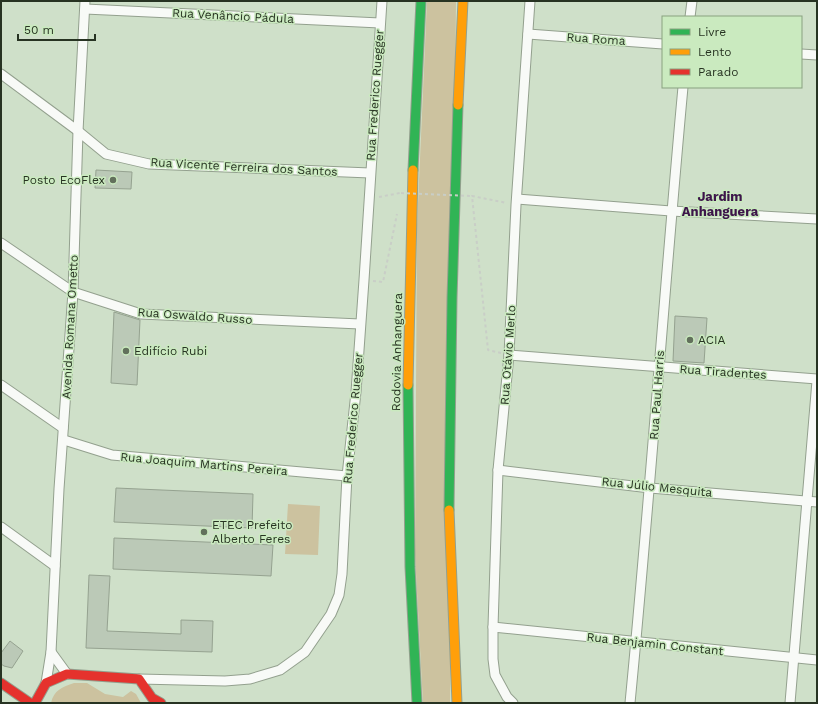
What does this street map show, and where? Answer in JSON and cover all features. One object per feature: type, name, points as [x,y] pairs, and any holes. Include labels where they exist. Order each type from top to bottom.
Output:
[{"type":"main road","name":"Rodovia Anhanguera","points":[[417,703],[409,548],[409,366],[411,197],[421,1]]},
{"type":"main road","points":[[456,703],[449,478],[453,244],[463,1]]},
{"type":"main road","points":[[35,703],[46,683],[67,674],[139,679],[155,701]]},
{"type":"main road","points":[[1,683],[30,703]]},
{"type":"street","name":"Rua Frederico Ruegger","points":[[139,679],[225,681],[250,679],[280,670],[305,652],[331,614],[339,595],[342,574],[347,476],[356,392],[382,1]]},
{"type":"street","name":"Rua Otávio Merlo","points":[[513,703],[507,697],[495,675],[493,659],[493,627],[498,470],[509,355],[516,202],[530,1]]},
{"type":"street","points":[[690,16],[692,1]]},
{"type":"street","name":"Rua Venâncio Pádula","points":[[85,5],[380,24]]},
{"type":"street","name":"Avenida Romana Ometto","points":[[46,683],[52,652],[55,566],[64,440],[63,428],[73,292],[78,131],[85,5]]},
{"type":"street","name":"Rua Roma","points":[[528,34],[662,44]]},
{"type":"street","points":[[802,54],[817,55]]},
{"type":"street","name":"Rua Vicente Ferreira dos Santos","points":[[1,74],[78,131],[106,154],[149,164],[370,173]]},
{"type":"street","name":"Rua Paul Harris","points":[[630,703],[650,488],[683,88]]},
{"type":"street","points":[[516,202],[817,220]]},
{"type":"street","name":"Rua Oswaldo Russo","points":[[1,243],[73,292],[141,314],[360,324]]},
{"type":"street","name":"Rua Tiradentes","points":[[509,355],[817,380]]},
{"type":"street","points":[[790,703],[817,380]]},
{"type":"street","points":[[1,385],[63,428]]},
{"type":"street","name":"Rua Joaquim Martins Pereira","points":[[64,440],[112,455],[347,476]]},
{"type":"street","name":"Rua Júlio Mesquita","points":[[498,470],[650,488],[817,502]]},
{"type":"street","points":[[1,527],[55,566]]},
{"type":"street","name":"Rua Benjamin Constant","points":[[493,627],[793,659],[817,660]]},
{"type":"street","points":[[52,652],[67,674]]},
{"type":"path","points":[[368,199],[401,193],[472,196],[516,202]]},
{"type":"path","points":[[472,196],[488,350],[509,355]]},
{"type":"path","points":[[364,280],[383,282],[398,208]]},
{"type":"shaded area","points":[[427,1],[456,1],[450,703],[423,703],[415,554],[417,226]]},
{"type":"shaded area","points":[[288,504],[320,506],[318,555],[285,554]]},
{"type":"shaded area","points":[[74,683],[87,683],[105,694],[123,697],[131,691],[136,694],[141,703],[51,703],[56,692]]},
{"type":"building","name":"Posto EcoFlex","points":[[96,170],[132,172],[131,189],[95,188]]},
{"type":"building","name":"Edifício Rubi","points":[[114,312],[140,320],[137,385],[111,383]]},
{"type":"building","name":"ACIA","points":[[675,316],[707,318],[704,363],[673,361]]},
{"type":"building","points":[[116,488],[253,494],[252,528],[114,522]]},
{"type":"building","points":[[114,538],[273,545],[271,576],[113,569]]},
{"type":"building","points":[[89,575],[110,576],[107,631],[181,634],[181,620],[213,621],[212,652],[86,648]]},
{"type":"building","points":[[10,641],[23,651],[12,668],[1,664],[1,653]]},
{"type":"traffic: fast","points":[[413,170],[421,1]]},
{"type":"traffic: fast","points":[[449,510],[452,298],[458,105]]},
{"type":"traffic: fast","points":[[408,385],[410,567],[417,703]]},
{"type":"traffic: slow","points":[[458,105],[463,1]]},
{"type":"traffic: slow","points":[[408,385],[413,170]]},
{"type":"traffic: slow","points":[[449,510],[457,703]]},
{"type":"traffic: jam","points":[[35,703],[46,683],[67,674],[139,679],[152,698],[161,703]]},
{"type":"traffic: jam","points":[[1,683],[30,703]]},
{"type":"place","name":"Posto EcoFlex","points":[[113,180]]},
{"type":"place","name":"ACIA","points":[[690,340]]},
{"type":"place","name":"Edifício Rubi","points":[[126,351]]},
{"type":"place","name":"ETEC Prefeito Alberto Feres","points":[[204,532]]},
{"type":"district","name":"Jardim Anhanguera","points":[[720,204]]}]
